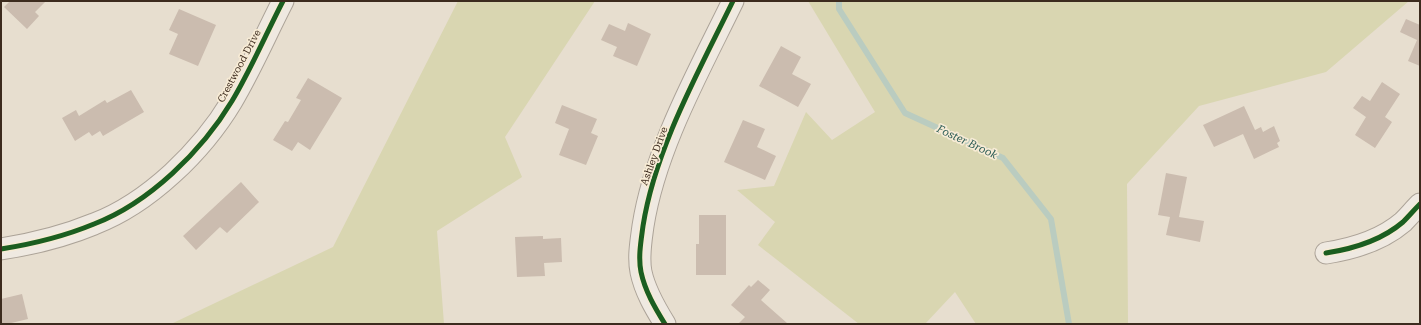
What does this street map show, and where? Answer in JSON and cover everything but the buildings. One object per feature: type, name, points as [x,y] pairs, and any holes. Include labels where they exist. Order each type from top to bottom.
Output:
[{"type":"street","name":"Crestwood Drive","points":[[1,249],[21,246],[60,236],[95,224],[127,207],[167,179],[195,151],[232,101],[283,1]]},
{"type":"street","name":"Ashley Drive","points":[[666,324],[648,294],[641,271],[640,246],[644,220],[659,163],[688,95],[733,1]]},
{"type":"street","points":[[1326,252],[1345,250],[1365,244],[1402,223],[1420,204]]},
{"type":"shaded area","points":[[458,1],[595,1],[505,137],[522,177],[437,231],[444,324],[171,324],[333,247]]},
{"type":"shaded area","points":[[808,1],[1409,1],[1326,72],[1199,106],[1127,184],[1128,324],[976,324],[955,292],[925,324],[859,324],[758,245],[775,222],[737,190],[774,186],[806,112],[832,140],[875,112]]},
{"type":"waterway","name":"Foster Brook","points":[[839,1],[839,9],[905,113],[1003,158],[1051,219],[1069,324]]},
{"type":"cycle path","points":[[1,249],[49,239],[94,224],[135,203],[154,189],[190,156],[220,120],[239,89],[283,1]]},
{"type":"cycle path","points":[[665,324],[648,293],[640,266],[641,237],[649,197],[657,168],[668,139],[693,83],[733,1]]},
{"type":"cycle path","points":[[1326,253],[1366,243],[1386,234],[1403,222],[1420,204]]}]
